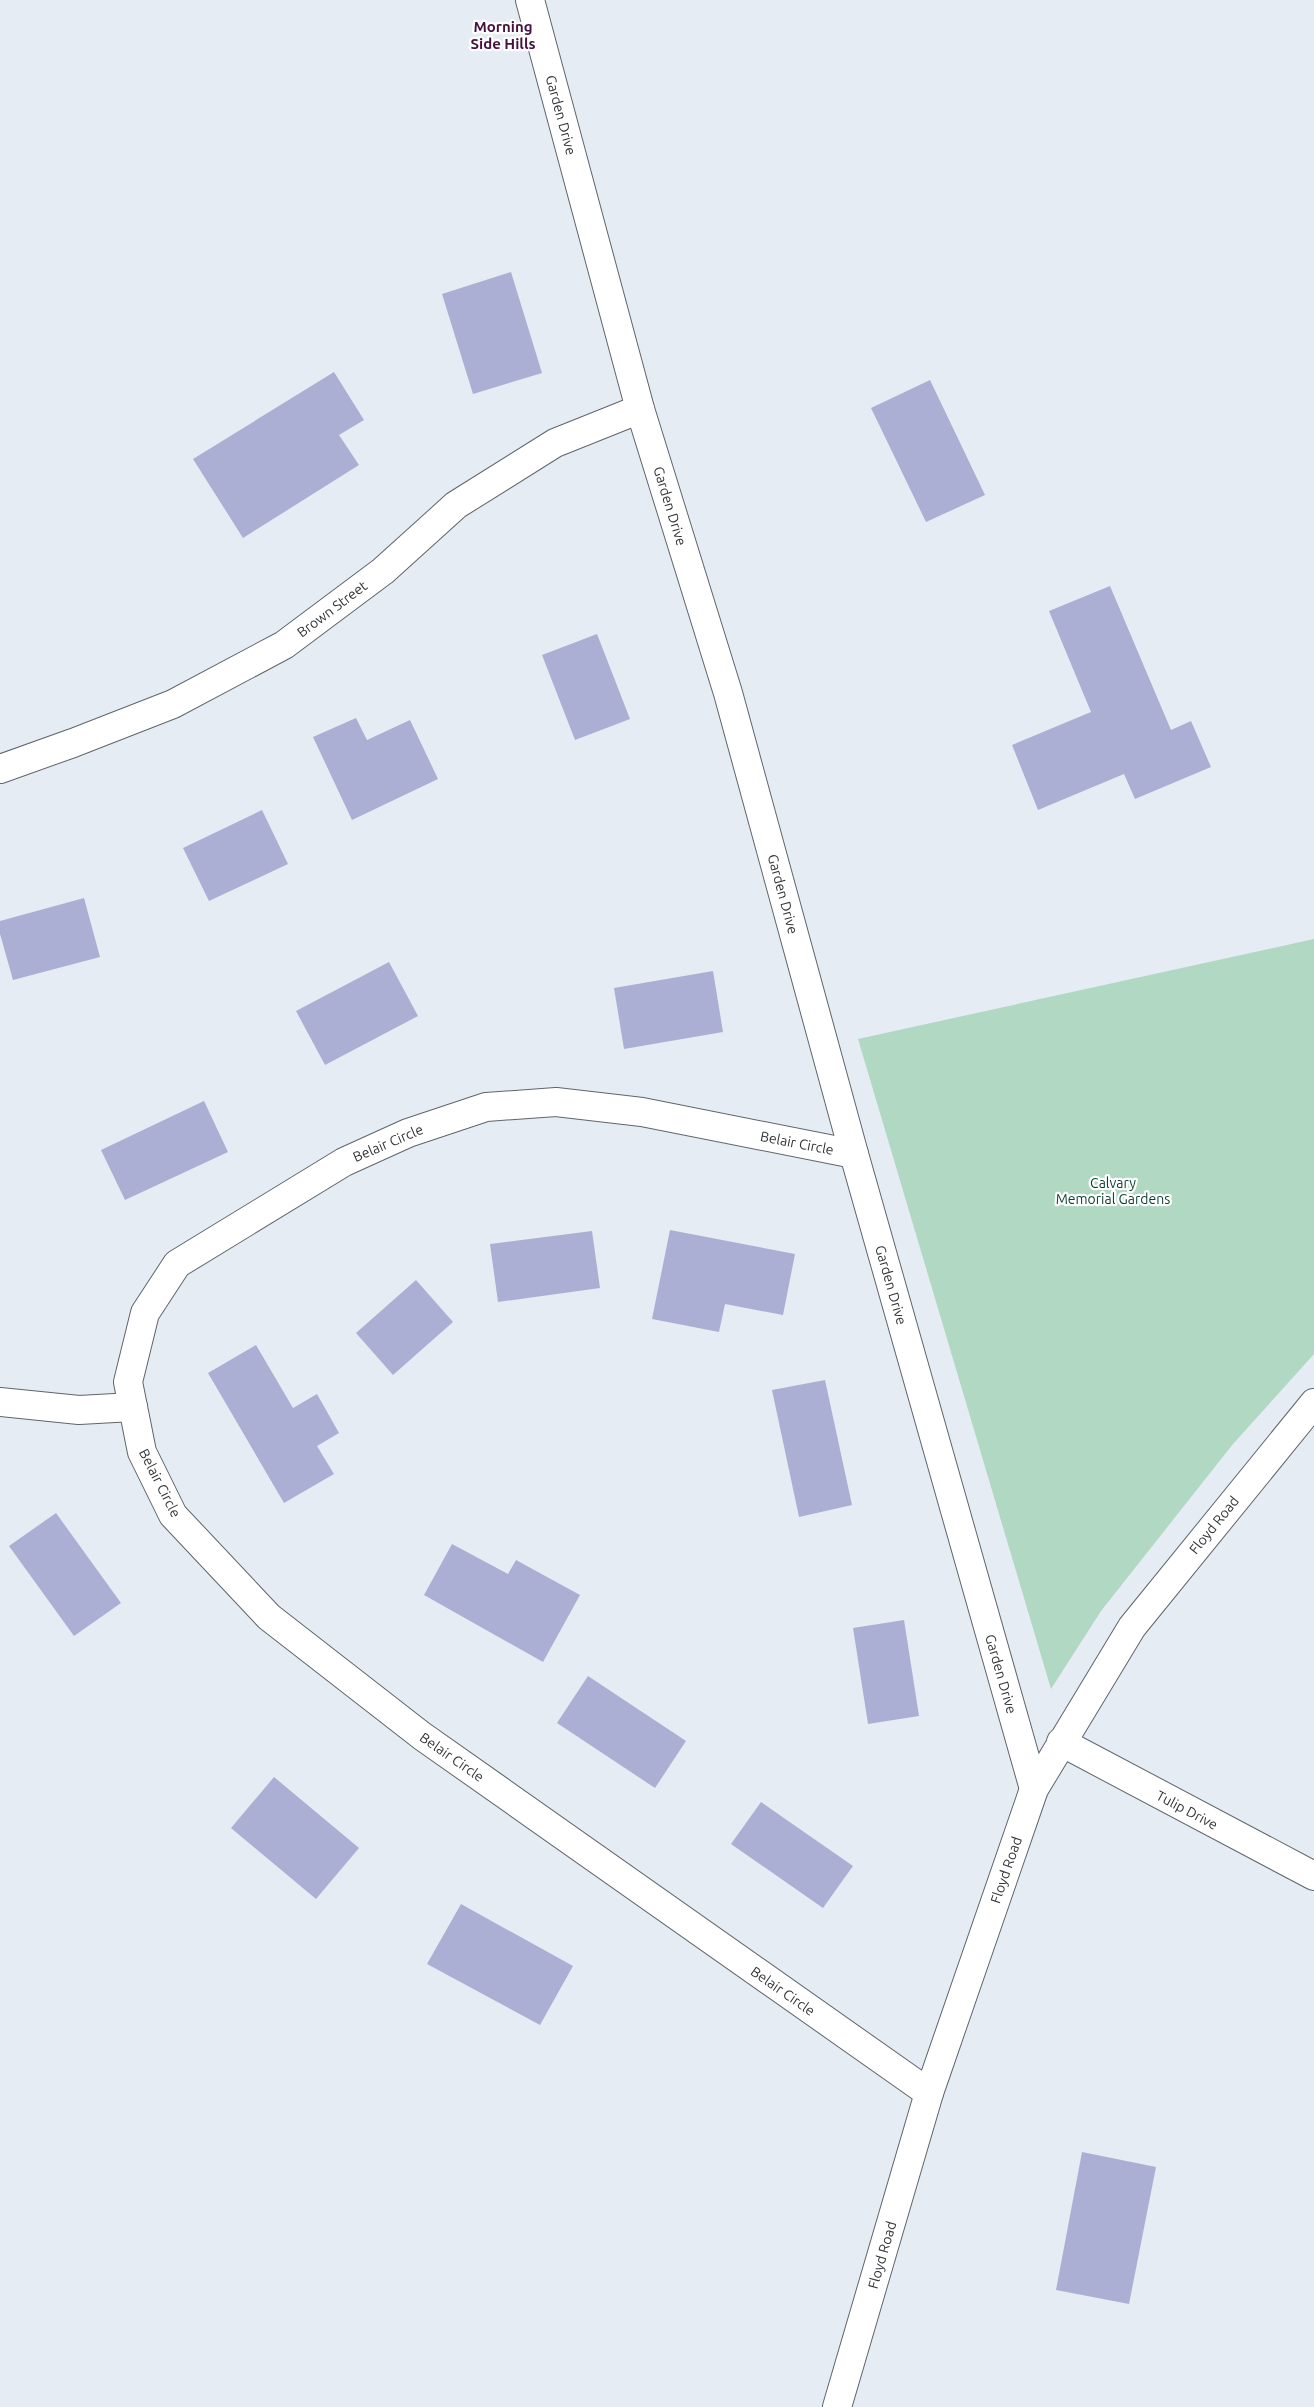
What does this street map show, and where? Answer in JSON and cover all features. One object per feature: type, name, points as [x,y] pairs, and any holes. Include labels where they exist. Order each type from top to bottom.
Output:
[{"type":"street","name":"Garden Drive","points":[[530,0],[640,409],[728,693],[854,1154],[1034,1789]]},
{"type":"street","name":"Brown Street","points":[[0,769],[73,744],[173,704],[284,645],[383,571],[456,505],[555,443],[640,409]]},
{"type":"street","name":"Belair Circle","points":[[854,1154],[642,1112],[556,1102],[486,1107],[408,1133],[344,1162],[177,1264],[145,1314],[128,1382],[142,1452],[173,1515],[269,1617],[422,1736],[929,2093]]},
{"type":"street","points":[[0,1402],[79,1410],[133,1407]]},
{"type":"street","name":"Floyd Road","points":[[837,2407],[929,2093],[1034,1789],[1132,1627],[1314,1403]]},
{"type":"street","name":"Tulip Drive","points":[[1061,1742],[1314,1876]]},
{"type":"green space","name":"Calvary Memorial Gardens","points":[[1314,939],[1314,1354],[1233,1444],[1101,1611],[1051,1689],[858,1039]]},
{"type":"building","points":[[511,272],[542,373],[473,394],[442,294]]},
{"type":"building","points":[[334,372],[364,420],[339,435],[359,465],[243,538],[193,459]]},
{"type":"building","points":[[930,380],[985,495],[926,522],[871,408]]},
{"type":"building","points":[[1110,586],[1171,730],[1191,721],[1211,767],[1135,799],[1124,774],[1038,810],[1012,745],[1091,712],[1049,611]]},
{"type":"building","points":[[597,634],[630,719],[575,740],[542,655]]},
{"type":"building","points":[[356,718],[367,740],[410,720],[438,779],[352,820],[313,737]]},
{"type":"building","points":[[262,810],[288,864],[209,901],[183,848]]},
{"type":"building","points":[[84,898],[100,957],[13,980],[0,934],[0,921]]},
{"type":"building","points":[[389,962],[418,1016],[325,1065],[296,1011]]},
{"type":"building","points":[[713,971],[723,1032],[624,1049],[614,988]]},
{"type":"building","points":[[204,1101],[228,1152],[125,1200],[101,1150]]},
{"type":"building","points":[[670,1230],[795,1254],[783,1315],[725,1304],[719,1332],[652,1319]]},
{"type":"building","points":[[592,1231],[600,1288],[498,1302],[490,1244]]},
{"type":"building","points":[[416,1280],[453,1322],[393,1375],[356,1333]]},
{"type":"building","points":[[256,1345],[293,1408],[317,1394],[339,1433],[317,1446],[334,1474],[284,1503],[208,1373]]},
{"type":"building","points":[[825,1380],[852,1505],[799,1517],[772,1390]]},
{"type":"building","points":[[56,1513],[121,1603],[74,1636],[9,1546]]},
{"type":"building","points":[[452,1544],[508,1574],[516,1560],[580,1595],[543,1662],[424,1595]]},
{"type":"building","points":[[904,1620],[919,1716],[868,1724],[853,1628]]},
{"type":"building","points":[[588,1676],[686,1741],[655,1788],[557,1723]]},
{"type":"building","points":[[274,1777],[359,1848],[316,1899],[231,1828]]},
{"type":"building","points":[[761,1802],[853,1866],[823,1908],[731,1844]]},
{"type":"building","points":[[461,1904],[573,1966],[540,2025],[427,1964]]},
{"type":"building","points":[[1082,2152],[1156,2167],[1129,2304],[1056,2290]]},
{"type":"district","name":"Morning Side Hills","points":[[503,34]]}]
